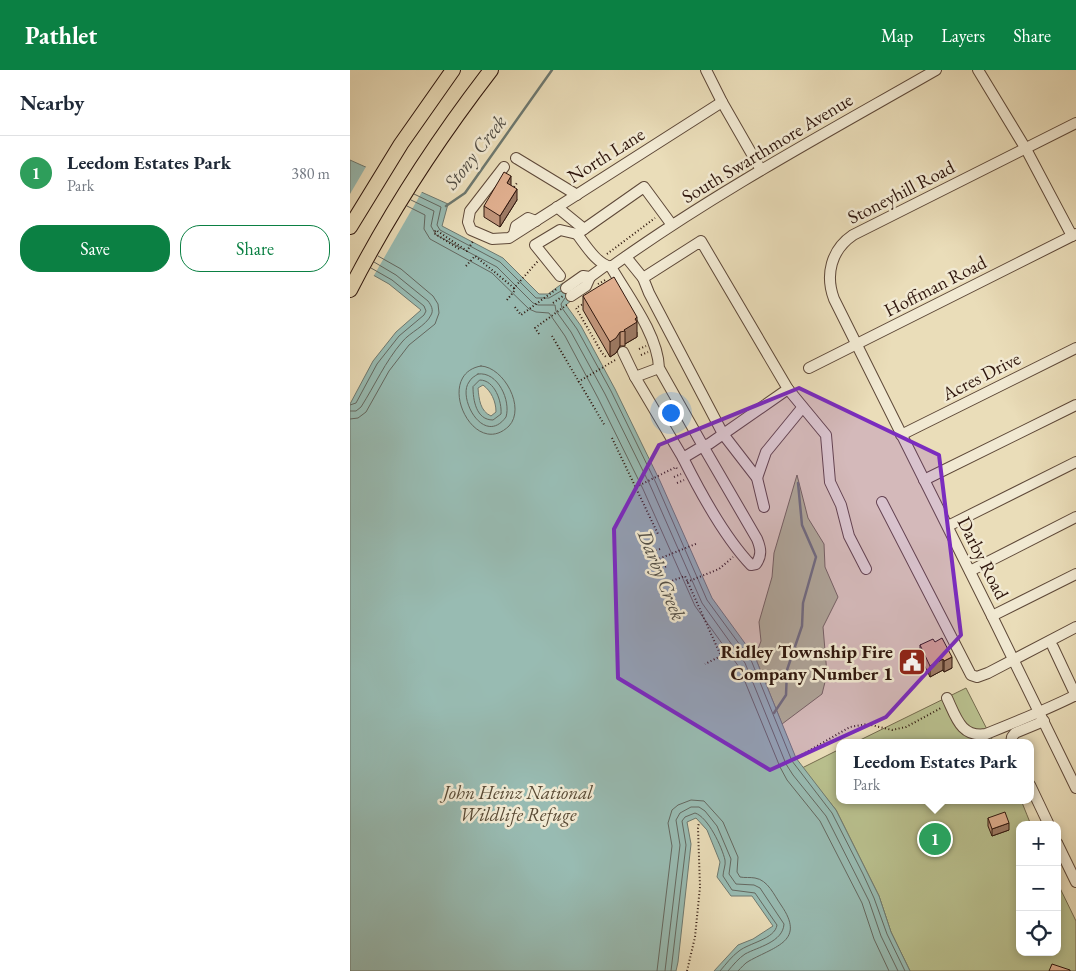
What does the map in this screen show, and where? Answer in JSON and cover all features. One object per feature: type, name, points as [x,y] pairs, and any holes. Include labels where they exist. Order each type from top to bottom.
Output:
[{"type":"highway","points":[[350,227],[383,171],[453,70]]},
{"type":"highway","points":[[350,290],[392,212],[449,124],[490,70]]},
{"type":"street","points":[[706,70],[761,170]]},
{"type":"street","name":"South Swarthmore Avenue","points":[[567,289],[583,276],[590,277],[626,256],[670,226],[761,170],[936,70]]},
{"type":"street","points":[[978,70],[1026,149],[1074,235]]},
{"type":"street","name":"North Lane","points":[[478,233],[492,239],[512,237],[722,102]]},
{"type":"street","name":"Stoneyhill Road","points":[[857,345],[830,288],[830,268],[842,244],[853,234],[1076,123]]},
{"type":"street","points":[[516,158],[577,195]]},
{"type":"street","points":[[478,233],[471,230],[468,222],[470,211],[504,167]]},
{"type":"street","points":[[567,289],[535,245],[560,230],[580,232],[644,187],[670,226]]},
{"type":"street","points":[[557,207],[580,232],[592,254],[608,266],[654,340],[659,356],[659,368],[750,525],[761,549],[760,558],[756,564],[751,565],[740,551],[696,484],[683,458],[635,377],[623,352]]},
{"type":"street","name":"Hoffman Road","points":[[809,368],[1074,235]]},
{"type":"street","points":[[643,278],[700,241],[788,389],[826,435],[830,482],[841,505],[849,536],[866,568]]},
{"type":"street","points":[[626,256],[643,278],[648,293],[723,434],[757,478],[764,507]]},
{"type":"street","name":"Darby Road","points":[[857,345],[1014,659],[1076,788]]},
{"type":"street","name":"Acres Drive","points":[[901,435],[1076,348]]},
{"type":"street","points":[[635,377],[659,368]]},
{"type":"street","points":[[683,458],[709,444],[788,389]]},
{"type":"street","points":[[924,480],[1076,405]]},
{"type":"street","points":[[757,478],[766,452],[802,408]]},
{"type":"street","points":[[948,526],[1076,462]]},
{"type":"street","points":[[882,502],[968,672],[974,676],[981,676],[1076,626]]},
{"type":"street","points":[[970,571],[1076,517]]},
{"type":"street","points":[[992,616],[1076,574]]},
{"type":"street","points":[[1012,739],[1015,733],[1076,695],[1053,647]]},
{"type":"street","points":[[948,701],[962,727],[967,733],[974,735],[986,734],[1031,714],[1042,717]]},
{"type":"street","points":[[1034,794],[1047,821]]},
{"type":"street","points":[[1061,851],[1076,882]]},
{"type":"path","points":[[514,188],[517,183]]},
{"type":"path","points":[[607,254],[656,218]]},
{"type":"path","points":[[459,249],[434,233],[436,230],[467,251],[478,233]]},
{"type":"path","points":[[466,266],[475,256],[514,288]]},
{"type":"path","points":[[507,300],[532,266]]},
{"type":"path","points":[[515,307],[521,315],[567,289]]},
{"type":"path","points":[[539,334],[534,328],[567,289]]},
{"type":"path","points":[[591,299],[576,308],[607,358]]},
{"type":"path","points":[[552,336],[605,426]]},
{"type":"path","points":[[578,382],[611,362]]},
{"type":"path","points":[[612,438],[658,534]]},
{"type":"path","points":[[636,487],[676,467]]},
{"type":"path","points":[[656,560],[698,543]]},
{"type":"path","points":[[660,549],[652,552],[660,569],[667,566]]},
{"type":"path","points":[[687,582],[726,564],[740,551]]},
{"type":"path","points":[[669,582],[685,576],[721,656],[705,664]]},
{"type":"path","points":[[796,758],[850,727],[867,724],[892,730],[906,727],[948,701]]},
{"type":"path","points":[[687,971],[695,937],[700,887],[699,822]]},
{"type":"highlighted area","points":[[799,388],[939,455],[961,635],[886,717],[770,770],[618,678],[614,529],[659,445]]},
{"type":"green space","points":[[797,475],[808,518],[824,544],[825,567],[838,597],[823,627],[827,674],[822,694],[782,724],[755,657],[761,641],[759,622],[772,577],[774,553]]},
{"type":"green space","points":[[966,688],[992,739],[862,739]]},
{"type":"green space","points":[[836,751],[836,804],[1023,804],[1029,821],[1016,821],[1016,956],[1061,956],[1061,890],[1076,921],[1076,971],[910,971],[891,932],[879,896],[836,810],[802,768]]},
{"type":"water","name":"John Heinz National Wildlife Refuge","points":[[350,160],[448,204],[442,226],[503,258],[539,294],[548,294],[563,283],[573,299],[566,305],[581,326],[615,389],[660,481],[712,598],[755,657],[796,758],[836,810],[879,896],[891,932],[910,971],[714,971],[738,945],[753,939],[773,926],[752,896],[731,896],[717,877],[720,862],[707,830],[696,818],[687,822],[691,844],[676,971],[350,971],[350,404],[373,361],[396,332],[421,310],[389,284],[350,262]],"holes":[[[483,385],[488,390],[495,404],[496,412],[491,416],[482,408],[478,388]]]},
{"type":"pier","points":[[367,165],[423,190],[373,277],[350,264],[350,194]]},
{"type":"building","points":[[504,172],[511,176],[507,183],[517,189],[500,216],[484,206]]},
{"type":"building","points":[[614,277],[637,317],[635,319],[637,322],[625,331],[620,332],[610,342],[583,296]]},
{"type":"building","points":[[942,638],[952,657],[944,661],[943,659],[930,666],[920,645],[933,639],[935,642]]},
{"type":"building","points":[[1005,812],[1009,823],[992,829],[988,818]]},
{"type":"building","points":[[1052,964],[1070,970],[1070,971],[1049,971]]},
{"type":"waterway","name":"Stony Creek","points":[[446,206],[465,193],[552,70]]},
{"type":"waterway","points":[[774,713],[786,695],[787,670],[802,626],[803,603],[816,557],[802,525],[798,483]]},
{"type":"place","name":"Ridley Township Fire Company Number 1","points":[[912,662]]},
{"type":"place","name":"Leedom Estates Park","points":[[935,839]]},
{"type":"water label","name":"Darby Creek","points":[[662,575]]}]
